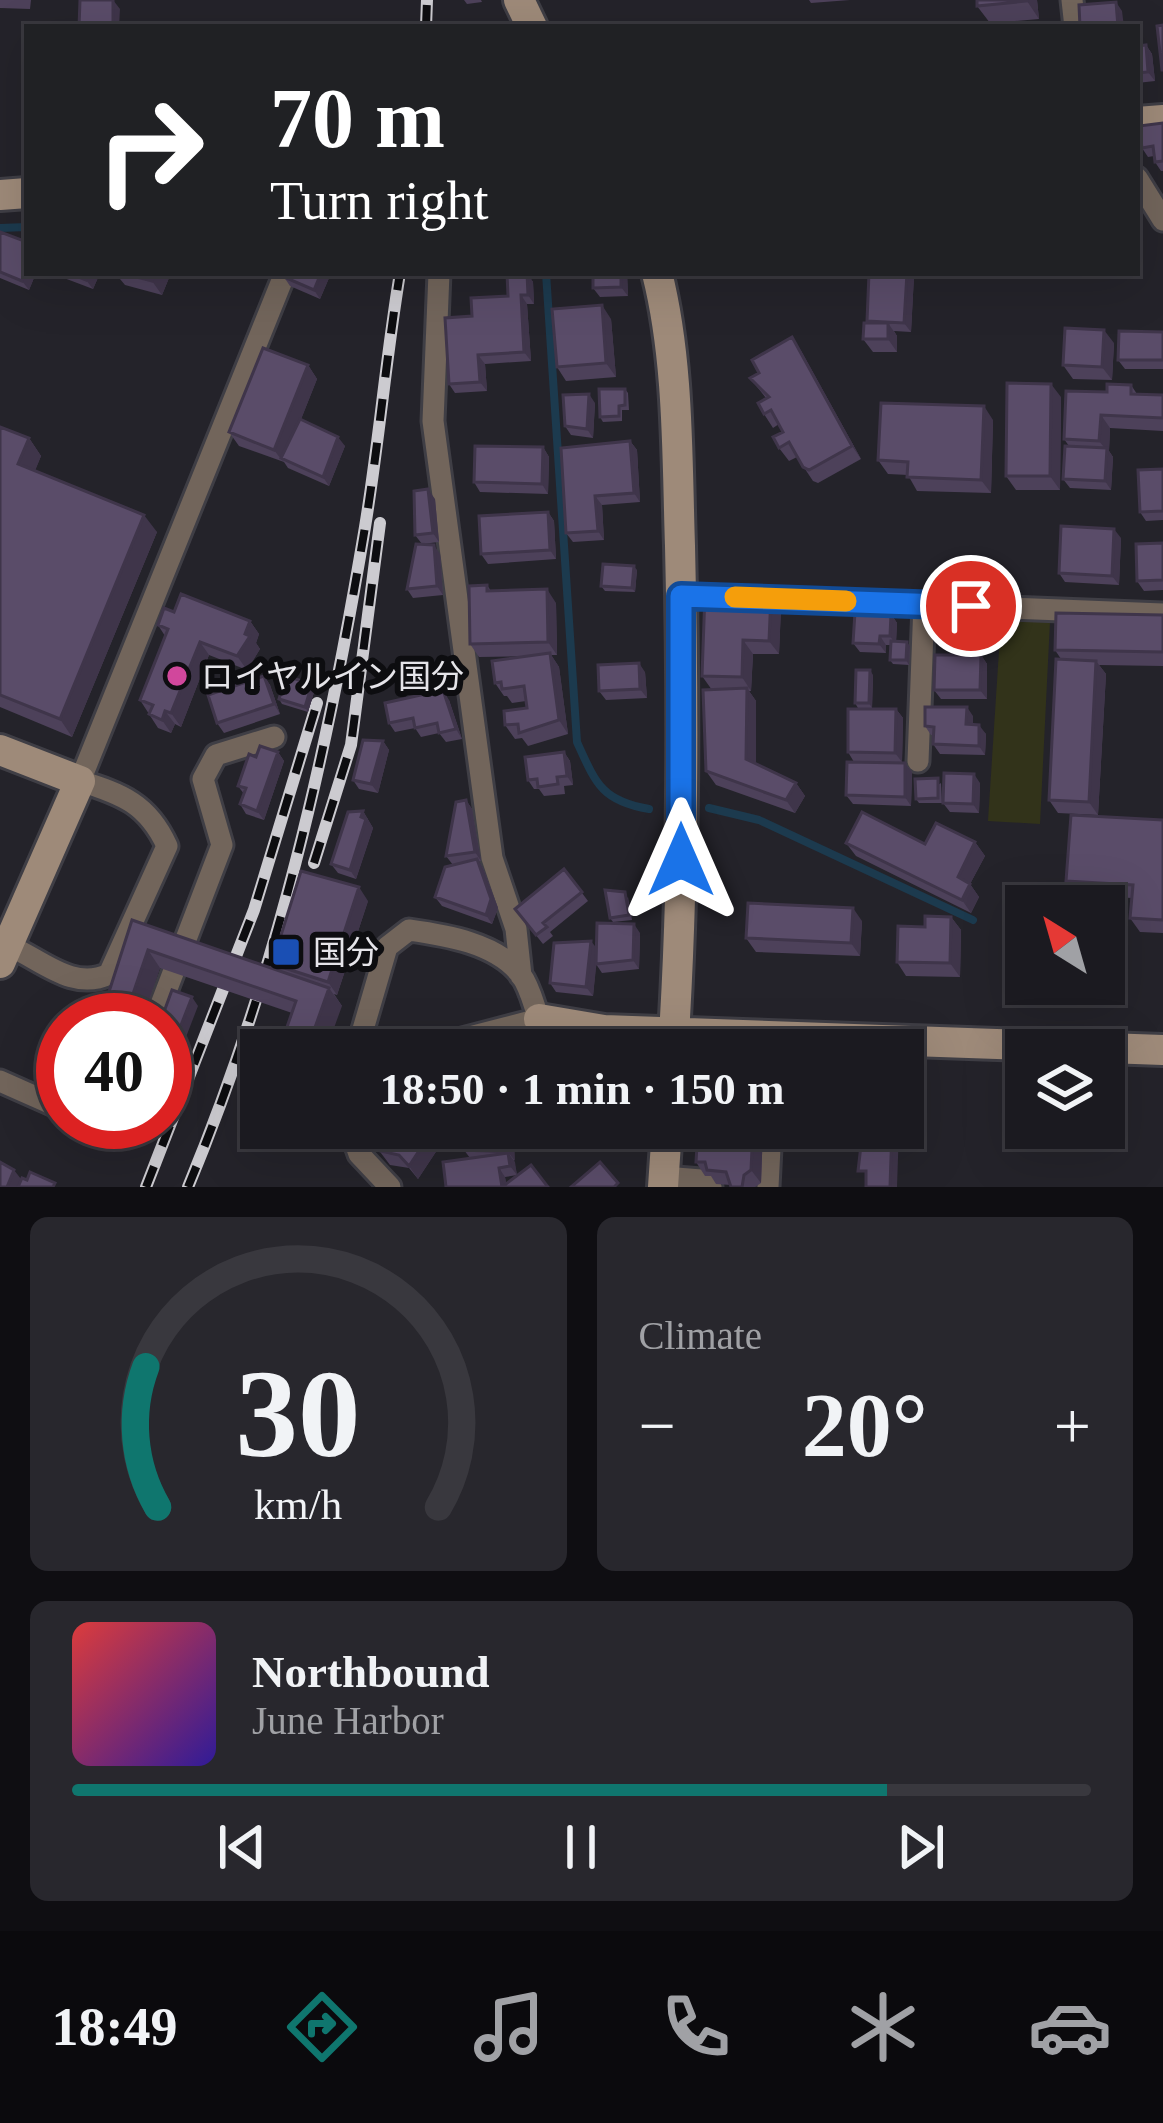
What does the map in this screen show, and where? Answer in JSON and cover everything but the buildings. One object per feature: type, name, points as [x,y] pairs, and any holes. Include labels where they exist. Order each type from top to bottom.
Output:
[{"type":"street","points":[[1140,183],[1163,220]]},
{"type":"street","points":[[0,749],[80,781],[128,796],[154,818],[166,846],[155,880],[109,974],[97,980],[71,978],[4,954],[80,781],[284,276]]},
{"type":"street","points":[[439,276],[434,421],[439,465],[492,858],[517,929],[521,976],[539,1019]]},
{"type":"street","points":[[657,276],[664,301],[677,452],[681,596],[681,860],[673,1029]]},
{"type":"street","points":[[681,596],[1163,614]]},
{"type":"street","points":[[918,761],[923,604]]},
{"type":"street","points":[[165,993],[222,845],[203,778],[216,755],[274,737]]},
{"type":"street","points":[[363,1029],[387,946],[409,930],[445,935],[494,953],[521,976]]},
{"type":"street","points":[[500,1029],[539,1019],[598,1029]]},
{"type":"street","points":[[924,1045],[1163,1051]]},
{"type":"street","points":[[0,1082],[36,1097]]},
{"type":"street","points":[[357,1149],[390,1187]]},
{"type":"street","points":[[665,1149],[663,1182],[701,1180],[711,1187]]},
{"type":"street","points":[[768,1187],[770,1149]]},
{"type":"green space","points":[[1001,620],[1050,621],[1040,824],[988,821]]},
{"type":"waterway","points":[[0,228],[24,227]]},
{"type":"waterway","points":[[546,276],[577,742],[602,788],[621,801],[649,809]]},
{"type":"waterway","points":[[709,808],[759,820],[973,920]]},
{"type":"railway","points":[[426,24],[427,0]]},
{"type":"railway","points":[[188,1187],[248,1026],[316,780],[365,527],[400,276]]},
{"type":"railway","points":[[314,863],[351,745],[380,523]]},
{"type":"railway","points":[[146,1187],[254,910],[317,703]]},
{"type":"slow traffic","points":[[735,597],[846,601]]},
{"type":"place","name":"ロイヤルイン国分","points":[[177,676]]},
{"type":"place","name":"国分","points":[[286,952]]},
{"type":"route","points":[[681,860],[681,596],[971,606]]}]
